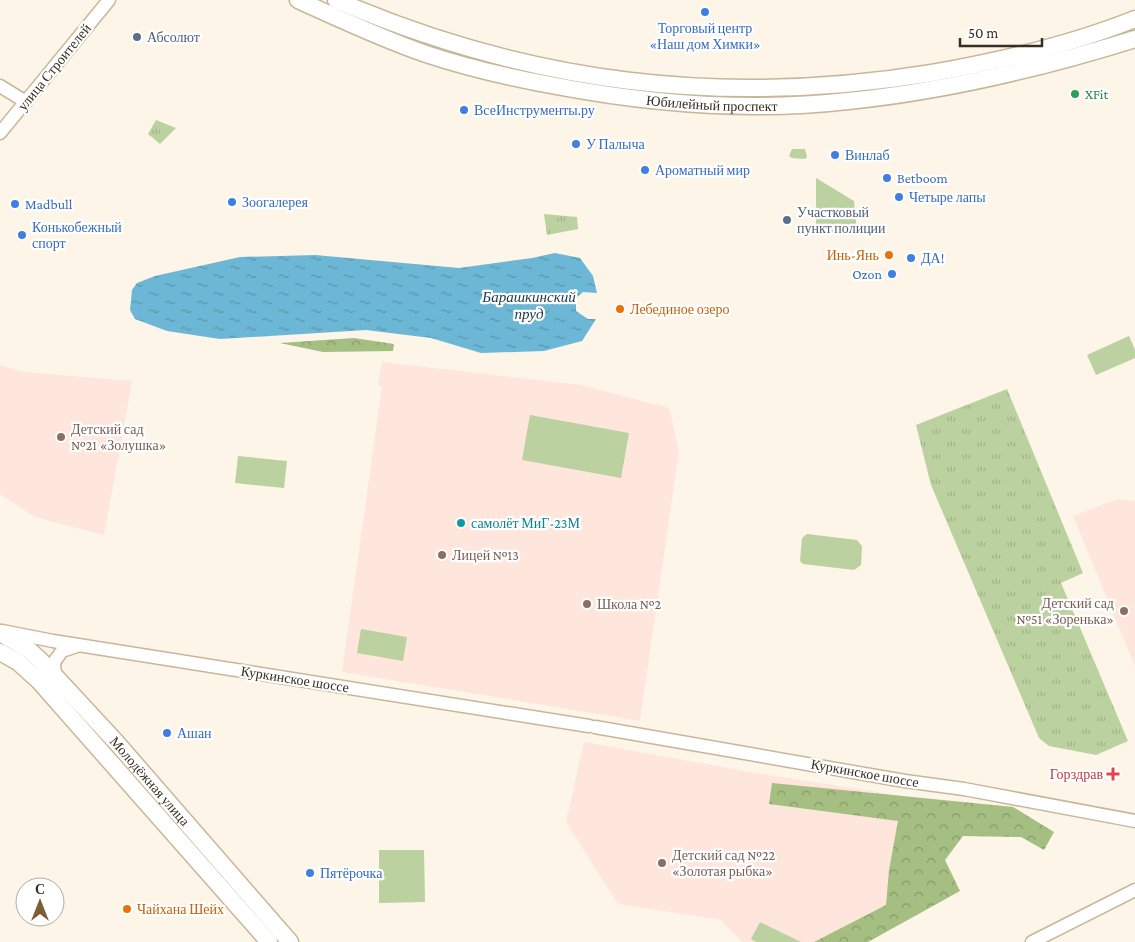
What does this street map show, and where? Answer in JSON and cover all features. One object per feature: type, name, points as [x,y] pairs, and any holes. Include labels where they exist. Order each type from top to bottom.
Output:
[{"type":"main road","name":"Юбилейный проспект","points":[[298,0],[382,37],[470,67],[520,80],[607,95],[712,105],[818,103],[904,93],[970,82],[1050,64],[1135,39]]},
{"type":"main road","name":"Юбилейный проспект","points":[[336,0],[432,38],[524,63],[627,82],[713,89],[806,88],[921,75],[977,65],[1045,49],[1135,19]]},
{"type":"main road","name":"Молодёжная улица","points":[[0,632],[29,650],[55,676],[116,742],[290,942]]},
{"type":"main road","name":"Молодёжная улица","points":[[0,652],[18,662],[50,693],[269,942]]},
{"type":"street","name":"улица Строителей","points":[[0,133],[109,0]]},
{"type":"street","points":[[0,86],[26,102]]},
{"type":"street","name":"Куркинское шоссе","points":[[0,632],[592,726],[1135,820]]},
{"type":"street","points":[[55,676],[54,662],[62,652],[79,646]]},
{"type":"street","points":[[1032,942],[1135,890]]},
{"type":"shaded area","name":"Лицей №13","points":[[382,362],[581,385],[669,408],[679,451],[640,721],[342,672],[382,386],[378,385]]},
{"type":"shaded area","name":"Детский сад №21 «Золушка»","points":[[0,365],[24,372],[132,381],[104,535],[35,517],[0,494]]},
{"type":"shaded area","name":"Детский сад №51 «Зоренька»","points":[[1118,499],[1135,501],[1135,666],[1073,516]]},
{"type":"shaded area","points":[[584,742],[750,772],[916,798],[894,909],[843,942],[742,942],[721,920],[618,904],[566,822]]},
{"type":"green space","points":[[156,120],[176,128],[160,144],[148,134]]},
{"type":"green space","points":[[792,149],[805,149],[807,157],[805,159],[792,158],[789,156]]},
{"type":"green space","points":[[816,178],[854,201],[857,232],[816,232]]},
{"type":"green space","points":[[544,214],[577,217],[578,229],[547,235]]},
{"type":"green space","points":[[1129,336],[1135,350],[1135,358],[1096,375],[1087,355]]},
{"type":"green space","points":[[354,338],[394,344],[393,351],[323,352],[280,343]]},
{"type":"green space","points":[[1007,389],[1083,573],[1061,583],[1128,741],[1096,755],[1049,746],[1039,738],[931,485],[916,425]]},
{"type":"green space","points":[[530,415],[629,433],[621,478],[522,460]]},
{"type":"green space","points":[[238,456],[287,461],[284,488],[235,483]]},
{"type":"green space","points":[[807,534],[857,540],[862,546],[861,565],[854,570],[803,564],[800,561],[802,538]]},
{"type":"green space","points":[[361,629],[407,637],[403,661],[357,653]]},
{"type":"green space","points":[[772,783],[1013,807],[1054,832],[1044,850],[1021,837],[963,836],[945,860],[960,891],[868,942],[814,942],[886,905],[889,870],[898,821],[769,804]]},
{"type":"green space","points":[[379,850],[424,850],[425,902],[379,903]]},
{"type":"green space","points":[[760,922],[801,942],[756,942],[751,939]]},
{"type":"water","name":"Барашкинский пруд","points":[[555,253],[580,258],[593,276],[597,293],[583,292],[576,298],[576,311],[588,319],[596,319],[582,341],[544,351],[481,353],[431,338],[366,330],[220,339],[167,331],[135,319],[130,310],[132,290],[137,283],[155,276],[240,257],[315,255],[459,268]]},
{"type":"place","name":"Торговый центр «Наш дом Химки»","points":[[705,12]]},
{"type":"place","name":"Абсолют","points":[[137,37]]},
{"type":"place","name":"XFit","points":[[1075,94]]},
{"type":"place","name":"ВсеИнструменты.ру","points":[[464,110]]},
{"type":"place","name":"У Палыча","points":[[576,144]]},
{"type":"place","name":"Винлаб","points":[[835,155]]},
{"type":"place","name":"Ароматный мир","points":[[645,170]]},
{"type":"place","name":"Betboom","points":[[887,178]]},
{"type":"place","name":"Четыре лапы","points":[[899,197]]},
{"type":"place","name":"Зоогалерея","points":[[232,202]]},
{"type":"place","name":"Madbull","points":[[15,204]]},
{"type":"place","name":"Участковый пункт полиции","points":[[787,220]]},
{"type":"place","name":"Конькобежный спорт","points":[[22,235]]},
{"type":"place","name":"Инь-Янь","points":[[889,255]]},
{"type":"place","name":"ДА!","points":[[911,258]]},
{"type":"place","name":"Ozon","points":[[892,274]]},
{"type":"place","name":"Лебединое озеро","points":[[620,309]]},
{"type":"place","name":"Детский сад №21 «Золушка»","points":[[61,437]]},
{"type":"place","name":"самолёт МиГ-23М","points":[[461,523]]},
{"type":"place","name":"Лицей №13","points":[[442,555]]},
{"type":"place","name":"Школа №2","points":[[587,604]]},
{"type":"place","name":"Детский сад №51 «Зоренька»","points":[[1124,611]]},
{"type":"place","name":"Ашан","points":[[167,733]]},
{"type":"place","name":"Горздрав","points":[[1113,774]]},
{"type":"place","name":"Детский сад №22 «Золотая рыбка»","points":[[662,863]]},
{"type":"place","name":"Пятёрочка","points":[[310,873]]},
{"type":"place","name":"Чайхана Шейх","points":[[127,909]]}]
